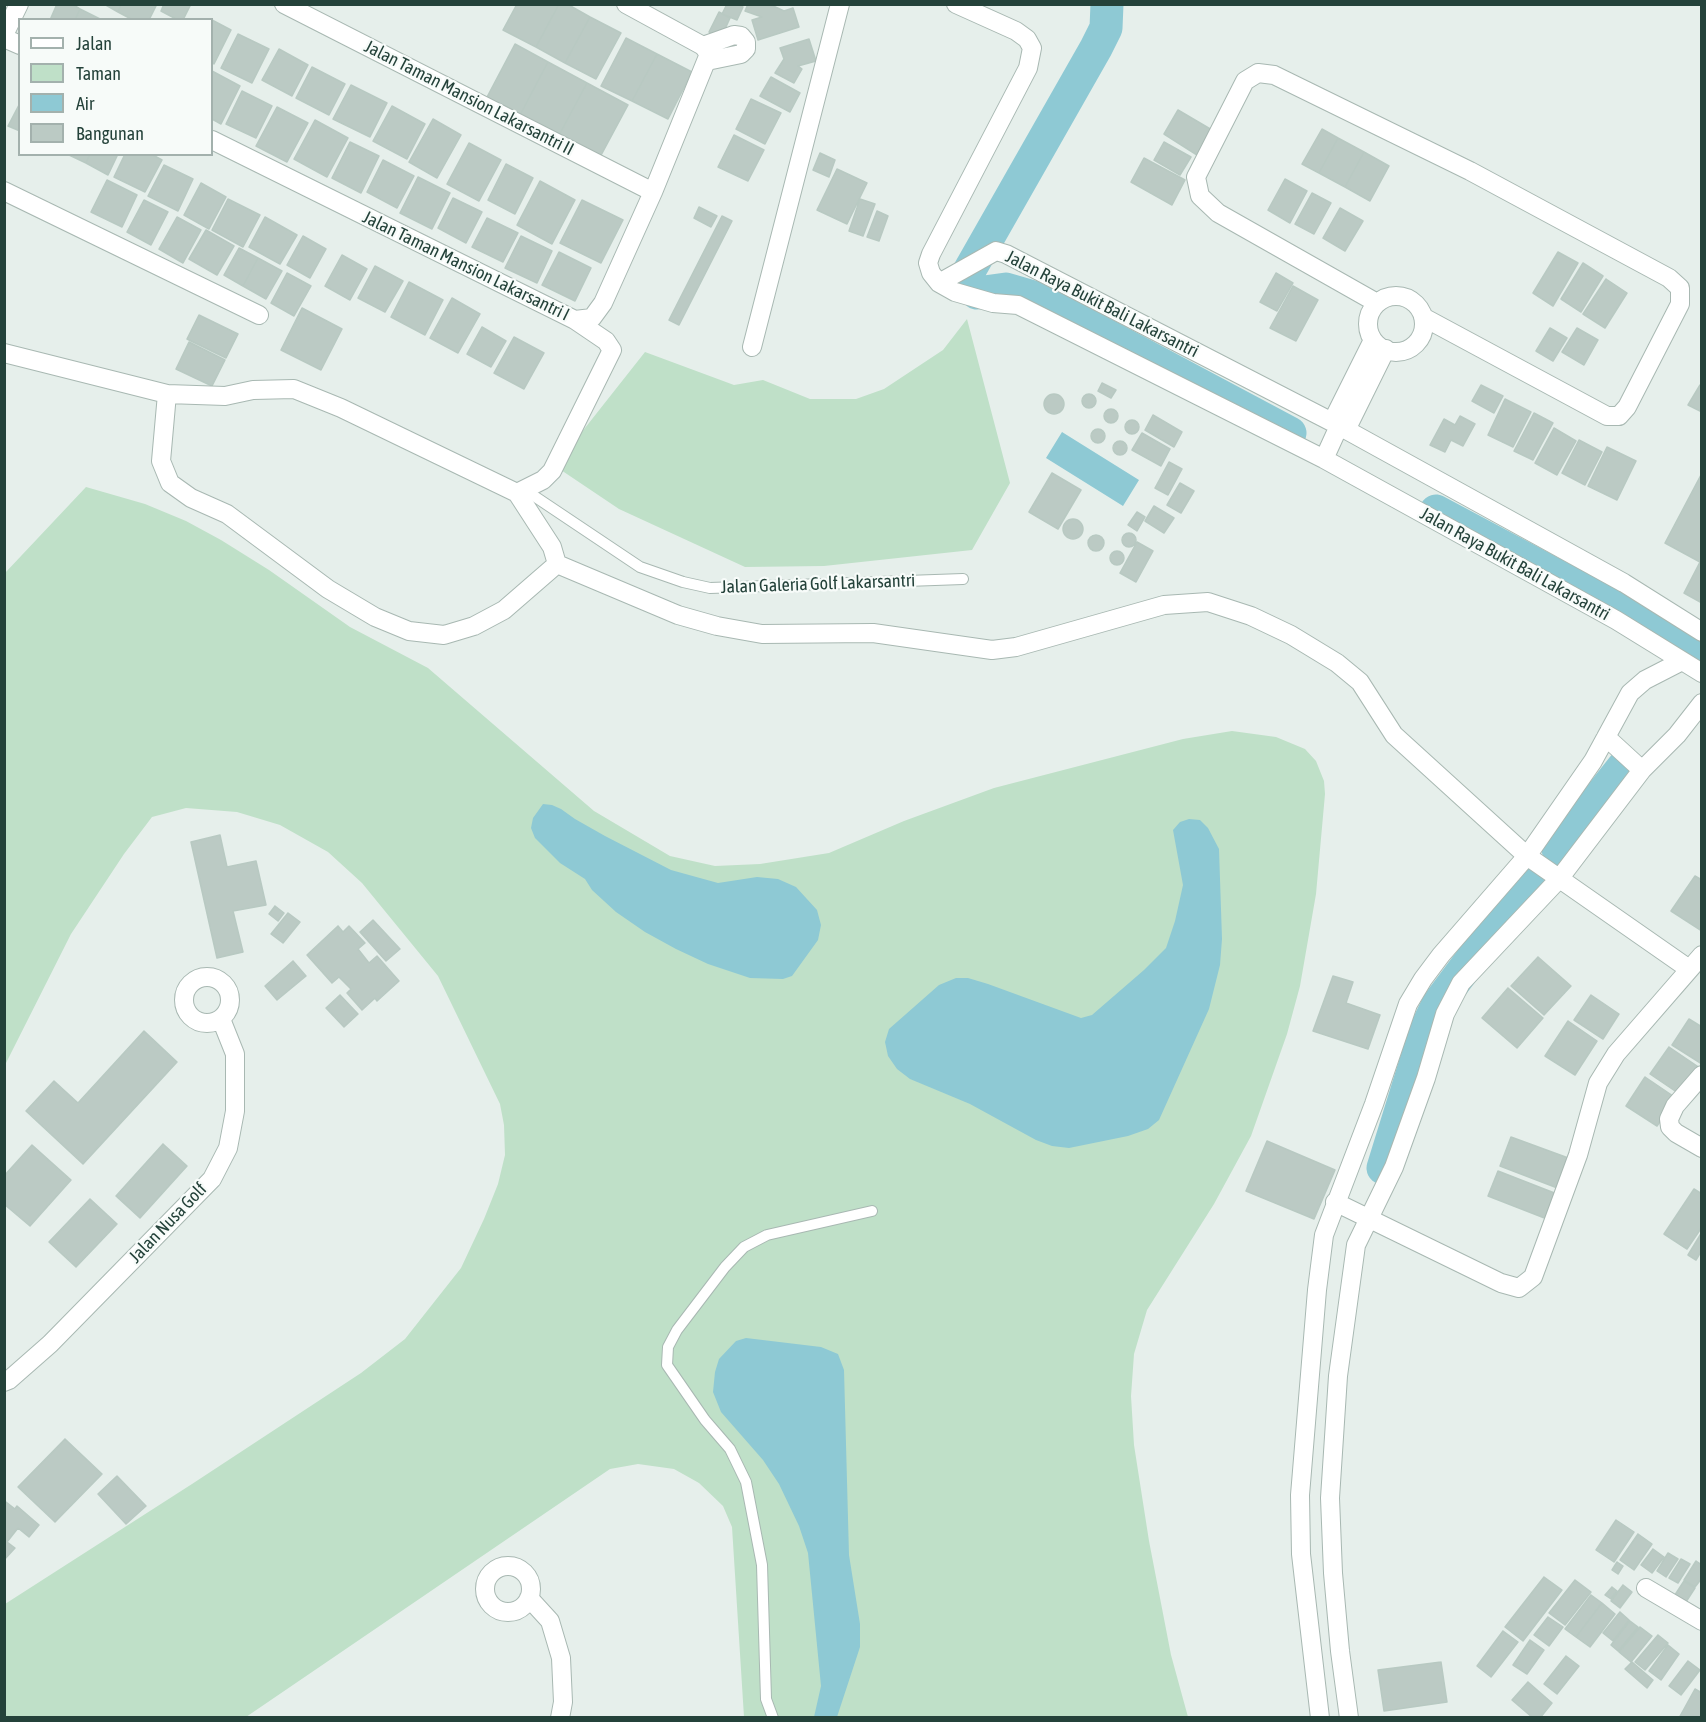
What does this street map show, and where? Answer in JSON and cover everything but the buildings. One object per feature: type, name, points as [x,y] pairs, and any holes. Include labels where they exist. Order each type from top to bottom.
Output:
[{"type":"street","points":[[18,44],[4,36],[19,4]]},
{"type":"street","name":"Jalan Taman Mansion Lakarsantri II","points":[[284,4],[653,192]]},
{"type":"street","name":"Jalan Taman Mansion Lakarsantri I","points":[[213,140],[575,320],[592,318],[603,303],[653,192],[706,54],[626,4]]},
{"type":"street","points":[[752,347],[840,4]]},
{"type":"street","points":[[946,281],[931,273],[928,263],[931,254],[1028,68],[1032,48],[1027,39],[1016,31],[957,4]]},
{"type":"street","points":[[1377,303],[1218,213],[1200,196],[1196,177],[1245,81],[1258,74],[1274,75],[1470,171],[1669,278],[1680,288],[1680,304],[1627,407],[1619,416],[1607,416],[1423,317]]},
{"type":"street","points":[[4,191],[259,315]]},
{"type":"street","name":"Jalan Raya Bukit Bali Lakarsantri","points":[[1701,632],[1624,583],[1014,258],[996,251],[946,281],[955,292],[993,303],[1018,305],[1325,456],[1605,614],[1701,673]]},
{"type":"street","points":[[1404,297],[1419,308],[1424,326],[1422,334],[1411,347],[1403,350],[1380,345],[1369,329],[1368,320],[1377,303],[1385,298],[1404,297]]},
{"type":"street","points":[[557,564],[552,547],[517,493],[543,480],[552,471],[612,350],[606,341],[575,320]]},
{"type":"street","points":[[1325,456],[1380,345]]},
{"type":"street","name":"Jalan Galeria Golf Lakarsantri","points":[[4,353],[167,394],[225,396],[253,390],[294,389],[341,408],[517,493]]},
{"type":"street","points":[[167,394],[160,462],[170,483],[190,498],[227,514],[328,589],[375,617],[410,631],[444,635],[474,626],[504,610],[557,564]]},
{"type":"street","points":[[557,564],[678,615],[717,626],[762,634],[873,633],[992,650],[1016,647],[1164,605],[1208,602],[1251,616],[1290,635],[1337,663],[1360,682],[1394,735],[1527,856],[1559,879],[1695,962],[1616,1054],[1598,1083],[1578,1155],[1533,1277],[1519,1288],[1501,1283],[1335,1203]]},
{"type":"street","points":[[1320,1718],[1301,1554],[1300,1495],[1317,1290],[1324,1235],[1374,1104],[1408,1005],[1423,979],[1527,856],[1593,760],[1630,693],[1645,680],[1682,661]]},
{"type":"street","points":[[1349,1718],[1335,1595],[1330,1498],[1338,1376],[1356,1245],[1395,1167],[1426,1078],[1445,1014],[1461,983],[1559,879],[1642,770],[1677,735],[1701,703]]},
{"type":"street","points":[[1606,737],[1642,770]]},
{"type":"street","name":"Jalan Nusa Golf","points":[[4,1382],[50,1344],[212,1179],[228,1148],[235,1111],[235,1054],[221,1019]]},
{"type":"street","points":[[1701,1075],[1675,1106],[1669,1119],[1670,1127],[1676,1133],[1701,1148]]},
{"type":"street","points":[[1646,1588],[1701,1621]]},
{"type":"street","points":[[529,1598],[550,1622],[561,1658],[563,1702],[560,1718]]},
{"type":"lane","name":"Jalan Galeria Golf Lakarsantri","points":[[517,493],[534,496],[640,567],[683,582],[710,588],[963,579]]},
{"type":"lane","points":[[773,1718],[766,1699],[762,1565],[746,1482],[730,1449],[705,1420],[667,1365],[668,1347],[683,1321],[725,1267],[744,1247],[767,1235],[873,1211]]},
{"type":"green space","points":[[967,319],[1010,483],[972,550],[824,566],[745,567],[619,509],[555,466],[645,352],[734,385],[763,380],[810,399],[856,399],[884,389],[943,350]]},
{"type":"green space","points":[[86,487],[145,504],[186,521],[269,570],[350,627],[428,668],[594,811],[670,856],[715,866],[760,864],[829,853],[904,821],[994,788],[1183,739],[1232,731],[1276,737],[1305,749],[1316,761],[1324,781],[1325,794],[1316,894],[1300,986],[1287,1034],[1251,1136],[1214,1204],[1147,1310],[1134,1354],[1131,1396],[1134,1445],[1149,1541],[1171,1655],[1188,1717],[744,1717],[732,1527],[723,1506],[699,1483],[674,1469],[638,1464],[610,1469],[246,1717],[5,1717],[5,1604],[361,1373],[405,1339],[461,1268],[498,1184],[505,1155],[504,1125],[500,1104],[438,976],[362,883],[328,852],[280,825],[237,812],[186,808],[152,817],[124,854],[71,934],[5,1065],[5,573]]},
{"type":"water","points":[[1062,432],[1139,480],[1123,506],[1046,458]]},
{"type":"water","points":[[543,804],[561,809],[605,836],[671,870],[718,883],[757,877],[778,879],[796,887],[817,910],[821,925],[818,940],[792,976],[783,979],[750,978],[708,964],[676,949],[645,932],[616,912],[592,890],[585,879],[560,863],[535,838],[531,828],[533,818]]},
{"type":"water","points":[[1189,819],[1200,820],[1208,828],[1219,849],[1222,939],[1220,965],[1209,1009],[1159,1120],[1148,1129],[1128,1136],[1069,1148],[1052,1146],[1036,1140],[970,1104],[910,1079],[897,1069],[888,1056],[885,1042],[889,1029],[939,985],[956,978],[968,978],[988,984],[1081,1018],[1092,1015],[1166,948],[1183,885],[1173,830],[1180,822]]},
{"type":"water","points":[[746,1338],[821,1347],[838,1354],[844,1370],[849,1555],[860,1624],[860,1647],[837,1717],[814,1717],[821,1686],[808,1553],[799,1526],[779,1484],[763,1460],[721,1412],[713,1392],[719,1359],[736,1341]]},
{"type":"waterway","points":[[968,273],[1096,48],[1106,28],[1107,4]]},
{"type":"waterway","points":[[977,293],[1006,289],[1037,298],[1290,433]]},
{"type":"waterway","points":[[1436,511],[1702,653]]},
{"type":"waterway","points":[[1558,849],[1623,767]]},
{"type":"waterway","points":[[1383,1168],[1426,1029],[1438,1004],[1528,884]]}]
